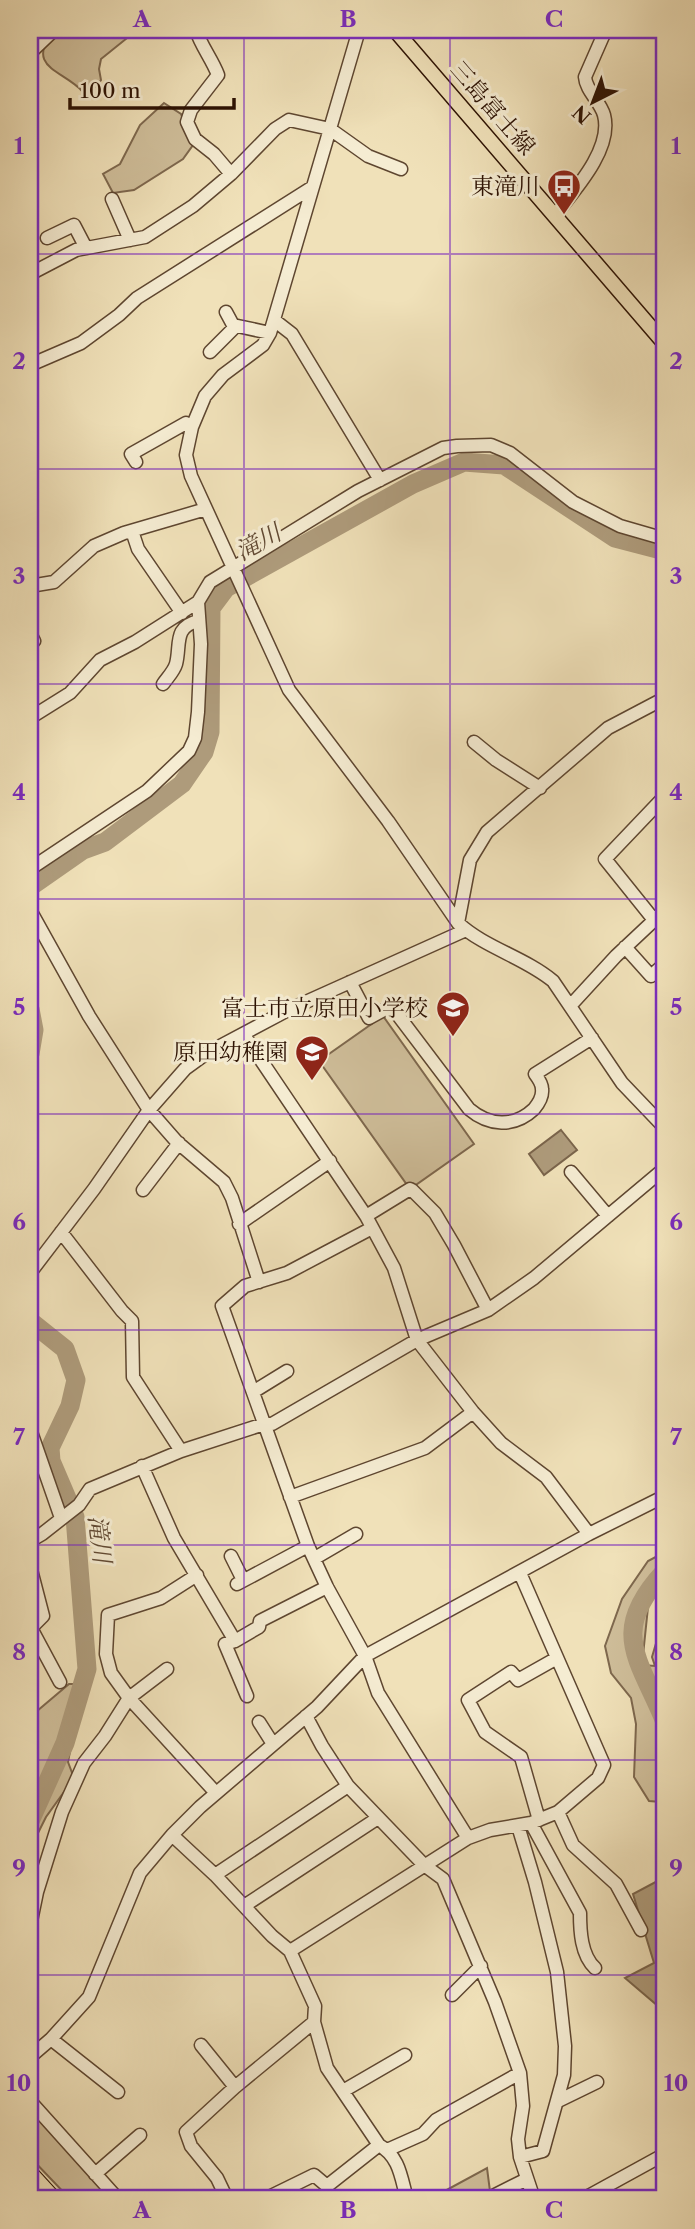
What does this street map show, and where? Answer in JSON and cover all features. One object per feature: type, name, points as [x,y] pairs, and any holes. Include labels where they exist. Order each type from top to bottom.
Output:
[{"type":"highway","points":[[30,2175],[52,2199]]},
{"type":"main road","name":"三島富士線","points":[[395,30],[665,344]]},
{"type":"street","points":[[30,53],[54,30]]},
{"type":"street","points":[[196,30],[218,75],[191,110],[187,122],[194,139],[214,154],[231,174]]},
{"type":"street","points":[[359,30],[272,326],[262,345],[223,375],[205,396],[192,428],[186,455],[191,476],[289,690],[388,821],[462,926],[537,968],[553,981],[622,1083],[665,1128]]},
{"type":"street","points":[[555,215],[589,172],[606,132],[604,114],[586,83],[585,76],[608,30]]},
{"type":"street","points":[[30,274],[76,250],[145,237],[193,206],[231,174],[275,129],[289,120],[330,129],[368,156],[401,169]]},
{"type":"street","points":[[30,365],[81,344],[137,298],[311,188]]},
{"type":"street","points":[[112,199],[130,240]]},
{"type":"street","points":[[47,238],[74,225],[86,248]]},
{"type":"street","points":[[226,312],[236,326],[272,326],[292,334],[380,480]]},
{"type":"street","points":[[210,352],[236,326]]},
{"type":"street","points":[[136,462],[131,454],[186,423]]},
{"type":"street","points":[[30,718],[70,693],[100,660],[135,642],[198,602],[210,582],[358,491],[443,448],[491,445],[510,453],[573,502],[620,526],[665,539]]},
{"type":"street","points":[[30,586],[54,582],[94,546],[132,531],[206,509]]},
{"type":"street","points":[[132,531],[138,549],[182,612]]},
{"type":"street","points":[[30,869],[147,791],[189,751],[195,738],[198,712],[201,644],[198,602]]},
{"type":"street","points":[[163,684],[175,667],[178,636],[190,623],[198,621]]},
{"type":"street","points":[[30,633],[34,641],[30,645]]},
{"type":"street","points":[[462,926],[470,860],[487,832],[608,728],[663,702]]},
{"type":"street","points":[[474,742],[496,760],[540,788]]},
{"type":"street","points":[[654,920],[605,859],[665,796]]},
{"type":"street","points":[[30,910],[89,1016],[149,1110],[179,1143],[224,1182],[232,1198],[259,1282]]},
{"type":"street","points":[[571,1005],[625,947],[665,910]]},
{"type":"street","points":[[30,1273],[149,1110],[185,1069],[207,1053],[288,1010],[462,926]]},
{"type":"street","points":[[625,947],[651,976],[662,967]]},
{"type":"street","points":[[350,982],[369,1018],[391,1006],[469,1109],[484,1119],[498,1123],[513,1123],[529,1113],[540,1102],[542,1087],[535,1074],[592,1038]]},
{"type":"street","points":[[244,1035],[366,1216],[394,1268],[417,1340],[500,1443],[546,1477],[589,1534]]},
{"type":"street","points":[[143,1190],[179,1143]]},
{"type":"street","points":[[239,1224],[330,1161]]},
{"type":"street","points":[[30,1541],[79,1505],[90,1489],[181,1451],[264,1424],[272,1424],[417,1340],[488,1310],[534,1278],[665,1168]]},
{"type":"street","points":[[571,1172],[608,1216]]},
{"type":"street","points":[[366,1216],[412,1190],[435,1213],[488,1310]]},
{"type":"street","points":[[372,1228],[287,1273],[245,1286],[222,1307],[290,1497],[327,1587],[365,1656],[378,1693],[468,1838]]},
{"type":"street","points":[[61,1232],[132,1321],[133,1377],[181,1451]]},
{"type":"street","points":[[253,1392],[287,1371]]},
{"type":"street","points":[[290,1497],[425,1448],[473,1412]]},
{"type":"street","points":[[30,1415],[30,1428],[61,1518]]},
{"type":"street","points":[[142,1466],[174,1538],[235,1641]]},
{"type":"street","points":[[30,2057],[51,2039],[89,1997],[140,1873],[172,1835],[216,1793],[306,1716],[365,1656],[589,1534],[665,1496]]},
{"type":"street","points":[[231,1556],[240,1582],[356,1534]]},
{"type":"street","points":[[30,1566],[43,1616],[31,1628],[60,1682]]},
{"type":"street","points":[[290,1951],[468,1838],[491,1830],[518,1826],[558,1812],[598,1778],[604,1765],[520,1573]]},
{"type":"street","points":[[197,1575],[161,1598],[107,1615],[106,1654],[111,1673],[129,1698],[216,1793]]},
{"type":"street","points":[[247,1696],[225,1644],[259,1627],[260,1621],[327,1587]]},
{"type":"street","points":[[557,1658],[518,1680],[512,1672],[468,1700],[485,1732],[521,1751],[535,1821],[580,1913],[580,1930],[588,1961],[595,1968]]},
{"type":"street","points":[[30,1926],[37,1892],[62,1812],[84,1763],[129,1698],[167,1669]]},
{"type":"street","points":[[306,1716],[321,1746],[348,1786],[424,1865],[443,1879],[481,1966],[520,2073],[523,2106],[518,2139],[520,2157],[534,2199]]},
{"type":"street","points":[[259,1723],[273,1744]]},
{"type":"street","points":[[215,1875],[348,1786]]},
{"type":"street","points":[[558,1812],[573,1845],[615,1884],[641,1930]]},
{"type":"street","points":[[244,1906],[378,1818]]},
{"type":"street","points":[[518,1826],[557,1972],[565,2046],[564,2075],[558,2101],[552,2112],[544,2151],[520,2157]]},
{"type":"street","points":[[172,1835],[290,1951],[314,2006],[314,2022],[327,2068],[383,2148],[396,2159],[407,2199]]},
{"type":"street","points":[[452,1995],[481,1966]]},
{"type":"street","points":[[227,2199],[217,2178],[191,2146],[186,2133],[235,2087],[314,2022]]},
{"type":"street","points":[[51,2039],[118,2092]]},
{"type":"street","points":[[201,2045],[235,2087]]},
{"type":"street","points":[[343,2091],[405,2055]]},
{"type":"street","points":[[265,2199],[314,2175],[327,2186],[383,2148],[423,2134],[436,2120],[520,2073]]},
{"type":"street","points":[[558,2101],[597,2082]]},
{"type":"street","points":[[30,2101],[118,2199]]},
{"type":"street","points":[[94,2174],[140,2134]]},
{"type":"street","points":[[583,2199],[665,2154]]},
{"type":"street","points":[[495,2196],[527,2179]]},
{"type":"shaded area","points":[[54,30],[137,30],[101,59],[101,80],[97,86],[82,91],[50,67],[45,60],[43,53],[46,43]]},
{"type":"shaded area","points":[[164,103],[181,114],[193,145],[183,159],[134,190],[113,193],[103,174],[120,164],[140,125]]},
{"type":"shaded area","points":[[383,1016],[474,1144],[410,1189],[319,1061]]},
{"type":"shaded area","points":[[561,1130],[577,1150],[544,1175],[529,1154]]},
{"type":"shaded area","points":[[665,1552],[665,1575],[650,1588],[642,1665],[655,1666],[652,1657],[662,1623],[665,1590],[665,1798],[661,1802],[649,1801],[634,1777],[636,1724],[631,1698],[611,1673],[605,1646],[622,1599],[648,1561]]},
{"type":"shaded area","points":[[69,1684],[83,1684],[68,1762],[74,1778],[46,1817],[30,1849],[30,1717]]},
{"type":"shaded area","points":[[665,1877],[665,2012],[625,1978],[654,1963],[633,1894]]},
{"type":"shaded area","points":[[30,2105],[112,2199],[70,2199],[30,2157]]},
{"type":"shaded area","points":[[487,2168],[491,2199],[430,2199]]},
{"type":"waterway","name":"滝川","points":[[30,887],[83,850],[105,842],[182,784],[204,752],[210,732],[211,608],[226,588],[413,484],[464,462],[504,465],[615,538],[665,551]]},
{"type":"waterway","name":"滝川","points":[[30,1009],[34,1030],[30,1054]]},
{"type":"waterway","name":"滝川","points":[[30,1321],[65,1349],[76,1380],[70,1406],[50,1448],[51,1461],[75,1517],[87,1669],[65,1743],[30,1821]]},
{"type":"waterway","points":[[665,1571],[637,1611],[633,1629],[639,1662],[665,1722]]},
{"type":"place","name":"東滝川","points":[[564,216]]},
{"type":"place","name":"富士市立原田小学校","points":[[453,1038]]},
{"type":"place","name":"原田幼稚園","points":[[312,1082]]}]
